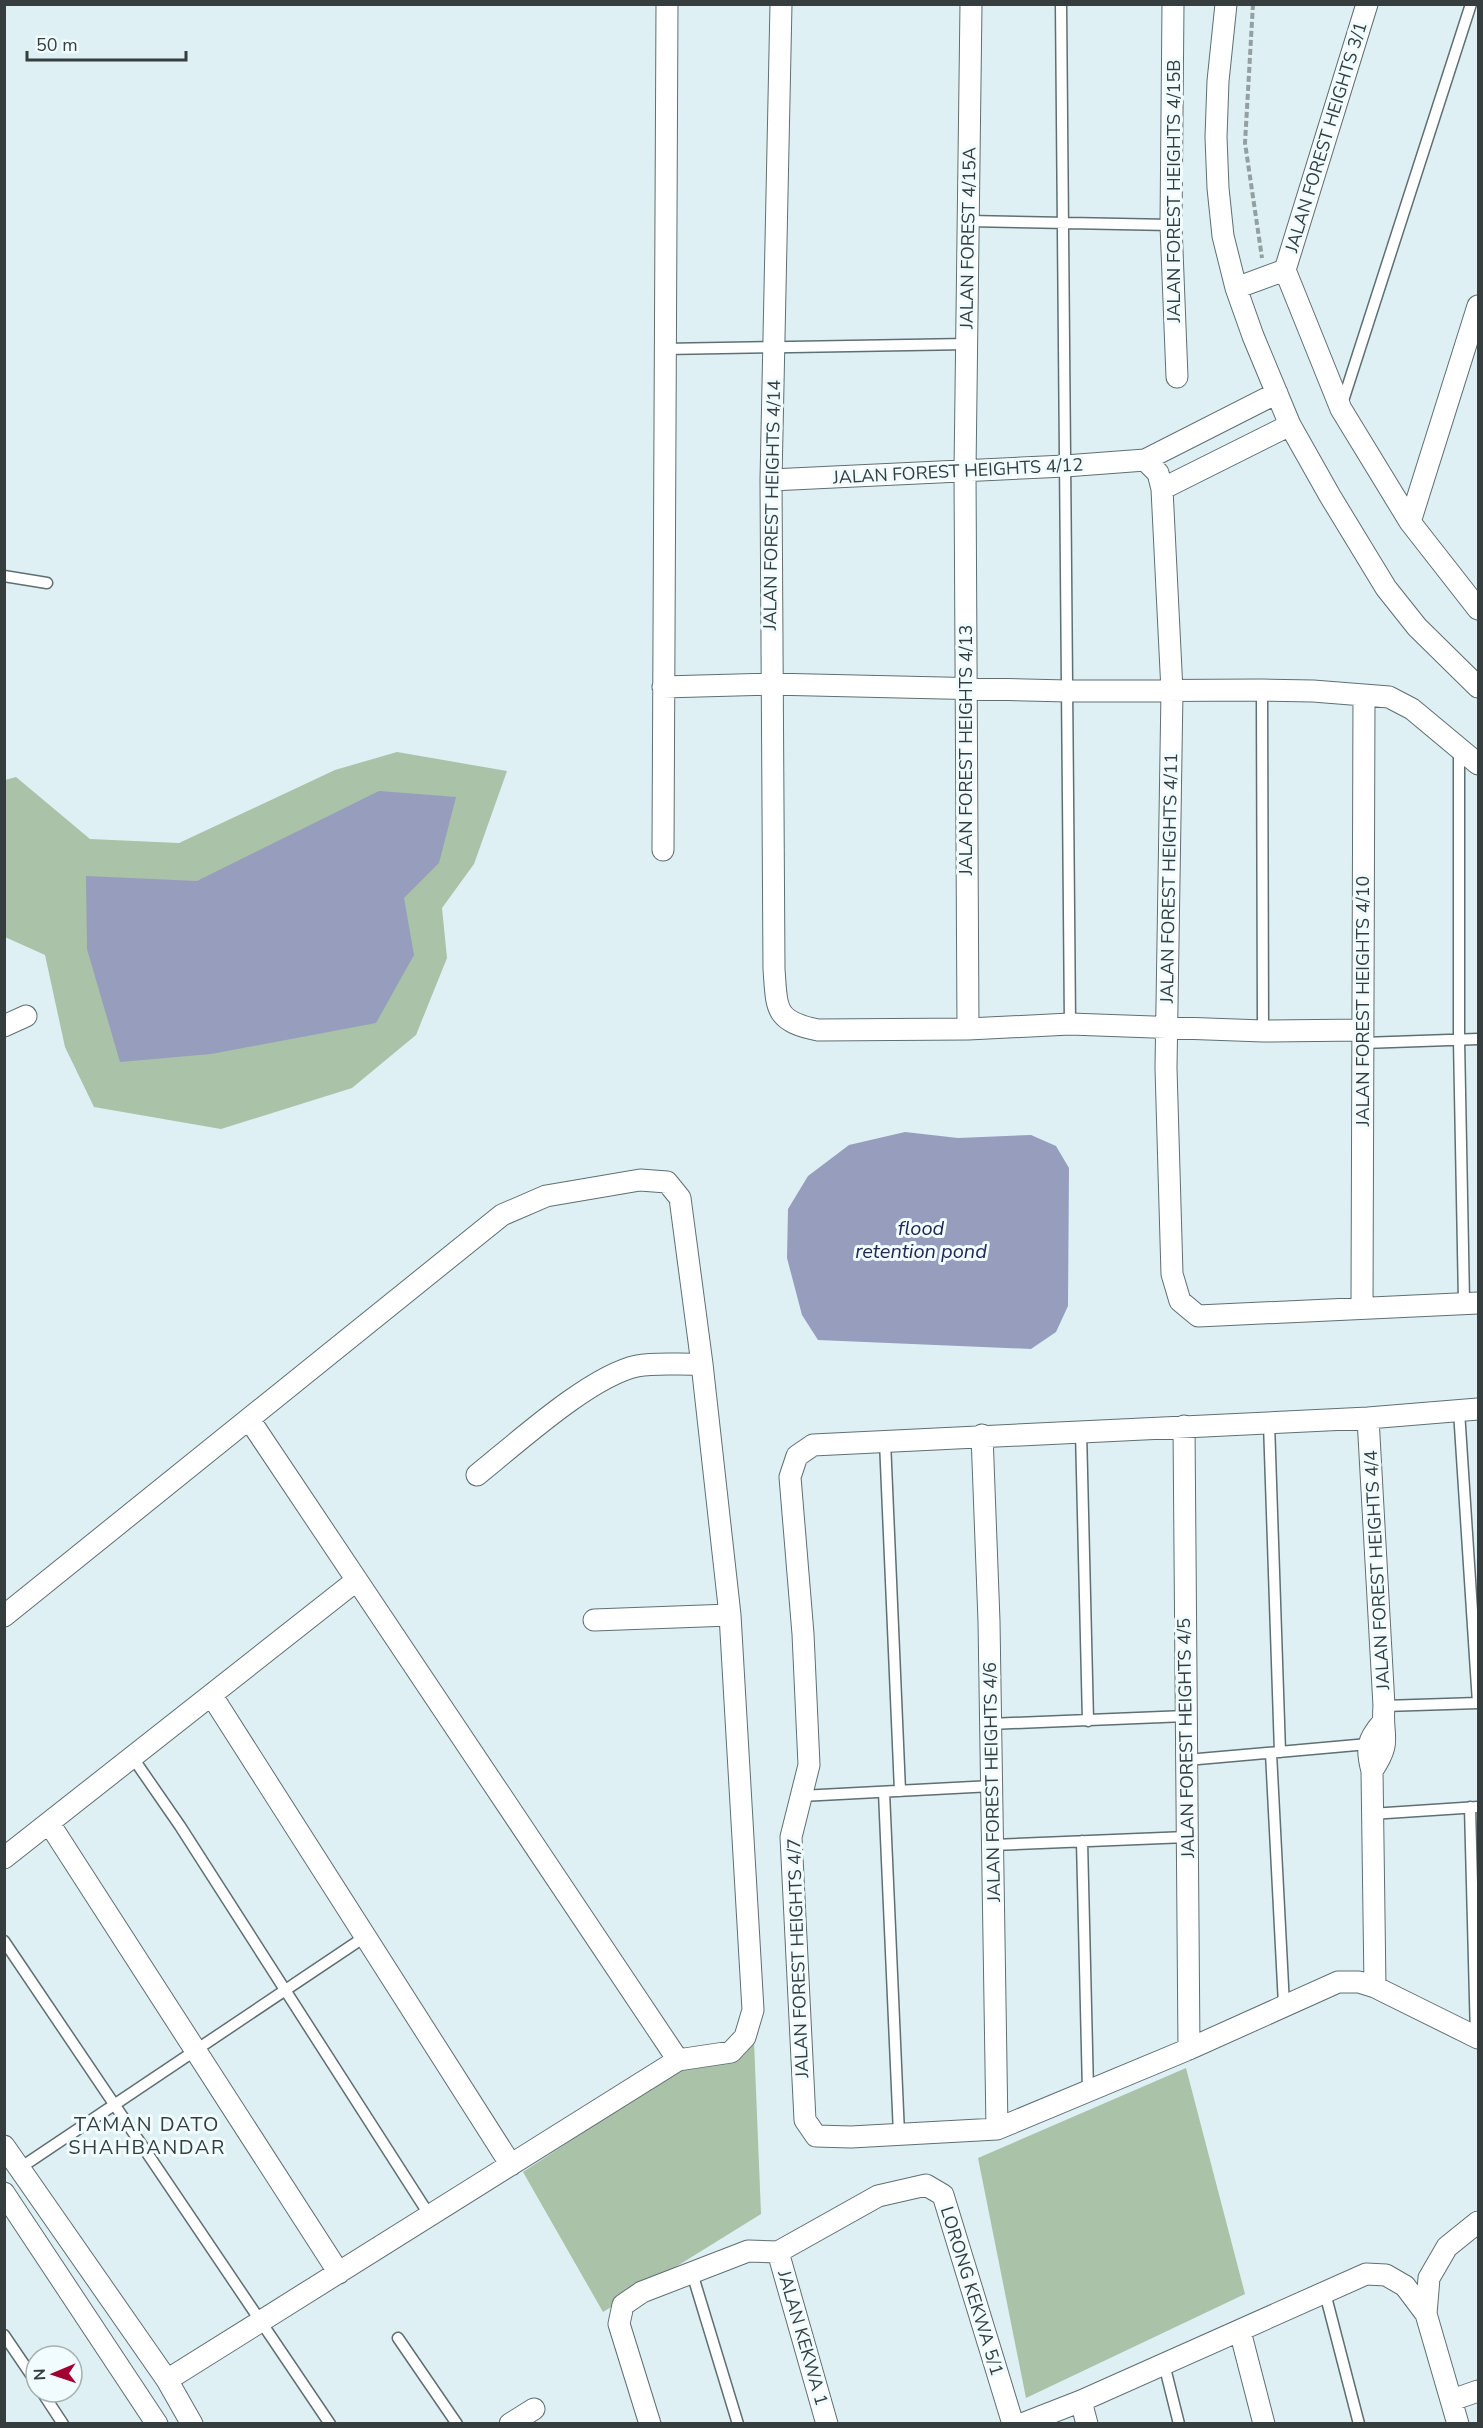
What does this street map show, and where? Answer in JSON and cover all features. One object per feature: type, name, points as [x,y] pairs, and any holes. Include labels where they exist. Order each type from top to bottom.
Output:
[{"type":"street","points":[[663,850],[667,4]]},
{"type":"street","name":"JALAN FOREST HEIGHTS 4/14","points":[[781,4],[771,480],[770,684],[774,969],[777,1006],[784,1017],[796,1026],[818,1030],[968,1029]]},
{"type":"street","name":"JALAN FOREST 4/15A","points":[[965,471],[971,4]]},
{"type":"street","name":"JALAN FOREST HEIGHTS 4/15B","points":[[1173,4],[1171,225],[1176,377]]},
{"type":"street","points":[[1226,4],[1218,81],[1218,178],[1223,236],[1236,288],[1290,425],[1386,588],[1417,627],[1479,687]]},
{"type":"street","name":"JALAN FOREST HEIGHTS 3/1","points":[[1285,270],[1367,4]]},
{"type":"street","points":[[1236,288],[1285,270],[1341,409],[1410,522],[1479,609]]},
{"type":"street","points":[[1410,522],[1478,312]]},
{"type":"street","points":[[1145,460],[1277,393]]},
{"type":"street","points":[[1162,489],[1290,425]]},
{"type":"street","name":"JALAN FOREST HEIGHTS 4/12","points":[[771,480],[1145,460]]},
{"type":"street","name":"JALAN FOREST HEIGHTS 4/11","points":[[1145,460],[1158,473],[1162,489],[1172,691],[1166,1068],[1172,1274],[1179,1301],[1198,1316],[1362,1308]]},
{"type":"street","name":"JALAN FOREST HEIGHTS 4/13","points":[[965,471],[968,1029]]},
{"type":"street","points":[[663,687],[770,684],[1067,691],[1262,690],[1389,697],[1412,709],[1479,764]]},
{"type":"street","name":"JALAN FOREST HEIGHTS 4/10","points":[[1362,1308],[1364,695]]},
{"type":"street","points":[[4,1026],[26,1016]]},
{"type":"street","points":[[968,1029],[1070,1024],[1363,1036]]},
{"type":"street","points":[[4,1616],[502,1215],[546,1196],[640,1180],[667,1182],[680,1198],[702,1364],[730,1615],[753,2010],[745,2037],[731,2052],[678,2060],[167,2380]]},
{"type":"street","points":[[1362,1308],[1471,1302]]},
{"type":"street","points":[[477,1475],[576,1398],[614,1373],[639,1366],[702,1364]]},
{"type":"street","points":[[885,1441],[1368,1418],[1469,1410]]},
{"type":"street","name":"JALAN FOREST HEIGHTS 4/4","points":[[1368,1418],[1383,1714],[1386,1735],[1386,1744],[1372,1771]]},
{"type":"street","points":[[249,1419],[678,2060]]},
{"type":"street","name":"JALAN FOREST HEIGHTS 4/5","points":[[1184,1426],[1189,2049]]},
{"type":"street","name":"JALAN FOREST HEIGHTS 4/6","points":[[982,1435],[989,1621],[997,2129]]},
{"type":"street","name":"JALAN FOREST HEIGHTS 4/7","points":[[885,1441],[813,1444],[797,1456],[790,1477],[803,1634],[809,1765],[791,1837],[805,2120],[816,2136],[851,2137],[899,2134]]},
{"type":"street","points":[[4,1858],[357,1580]]},
{"type":"street","points":[[594,1620],[730,1615]]},
{"type":"street","points":[[212,1696],[511,2165]]},
{"type":"street","points":[[1368,1744],[1383,1714]]},
{"type":"street","name":"JALAN FOREST HEIGHTS 4/4","points":[[1368,1744],[1372,1771],[1375,1987]]},
{"type":"street","points":[[49,1823],[339,2272]]},
{"type":"street","points":[[899,2134],[997,2129],[1189,2049],[1338,1982],[1359,1982],[1375,1987],[1477,2038]]},
{"type":"street","points":[[5,2147],[167,2380],[186,2421]]},
{"type":"street","name":"LORONG KEKWA 5/1","points":[[778,2252],[878,2196],[926,2185],[943,2195],[1013,2424]]},
{"type":"street","points":[[4,2193],[157,2424]]},
{"type":"street","points":[[1426,2313],[1429,2278],[1447,2247],[1479,2222]]},
{"type":"street","points":[[650,2424],[619,2324],[623,2305],[642,2292],[748,2251],[778,2252]]},
{"type":"street","name":"JALAN KEKWA 1","points":[[778,2252],[827,2424]]},
{"type":"street","points":[[1022,2424],[1081,2401],[1366,2274],[1386,2275],[1405,2286],[1426,2313],[1458,2424]]},
{"type":"street","points":[[1240,2331],[1264,2424]]},
{"type":"street","points":[[1452,2400],[1479,2391]]},
{"type":"street","points":[[1081,2401],[1087,2424]]},
{"type":"street","points":[[510,2424],[534,2409]]},
{"type":"lane","points":[[1061,4],[1070,1024]]},
{"type":"lane","points":[[1341,409],[1471,4]]},
{"type":"lane","points":[[968,221],[1171,225]]},
{"type":"lane","points":[[664,349],[774,345],[967,344]]},
{"type":"lane","points":[[4,576],[47,583]]},
{"type":"lane","points":[[1262,690],[1263,1031]]},
{"type":"lane","points":[[1460,748],[1460,1040],[1471,1302]]},
{"type":"lane","points":[[1363,1036],[1479,1039]]},
{"type":"lane","points":[[1383,1714],[1478,1703],[1469,1410]]},
{"type":"lane","points":[[1269,1423],[1284,2005]]},
{"type":"lane","points":[[1081,1431],[1088,1721]]},
{"type":"lane","points":[[885,1441],[900,1791]]},
{"type":"lane","points":[[990,1724],[1186,1716]]},
{"type":"lane","points":[[1187,1760],[1368,1744]]},
{"type":"lane","points":[[133,1758],[180,1826],[430,2216]]},
{"type":"lane","points":[[801,1796],[992,1786]]},
{"type":"lane","points":[[884,1792],[899,2134]]},
{"type":"lane","points":[[1371,1814],[1474,1807],[1477,2038]]},
{"type":"lane","points":[[993,1845],[1187,1837]]},
{"type":"lane","points":[[1082,1841],[1088,2091]]},
{"type":"lane","points":[[20,2168],[366,1936]]},
{"type":"lane","points":[[4,1941],[330,2424]]},
{"type":"lane","points":[[692,2273],[738,2424]]},
{"type":"lane","points":[[1325,2293],[1359,2424]]},
{"type":"lane","points":[[4,2335],[24,2364]]},
{"type":"lane","points":[[398,2338],[458,2424]]},
{"type":"lane","points":[[1164,2364],[1179,2424]]},
{"type":"lane","points":[[50,2404],[63,2424]]},
{"type":"green space","points":[[397,752],[507,771],[474,864],[442,908],[447,958],[416,1035],[352,1088],[221,1129],[94,1107],[65,1047],[45,955],[5,937],[5,780],[16,777],[90,839],[179,843],[335,770]]},
{"type":"green space","points":[[754,2041],[761,2214],[603,2312],[523,2172],[681,2068]]},
{"type":"green space","points":[[1186,2068],[1245,2294],[1026,2398],[978,2158]]},
{"type":"water","points":[[379,791],[456,797],[439,863],[404,898],[414,955],[376,1023],[211,1054],[120,1062],[87,949],[86,876],[197,881]]},
{"type":"water","name":"flood retention pond","points":[[905,1132],[958,1138],[1031,1135],[1056,1146],[1069,1168],[1068,1306],[1056,1332],[1031,1349],[818,1340],[802,1315],[787,1258],[788,1209],[808,1176],[849,1145]]},
{"type":"district","name":"TAMAN DATO SHAHBANDAR","points":[[147,2136]]}]
